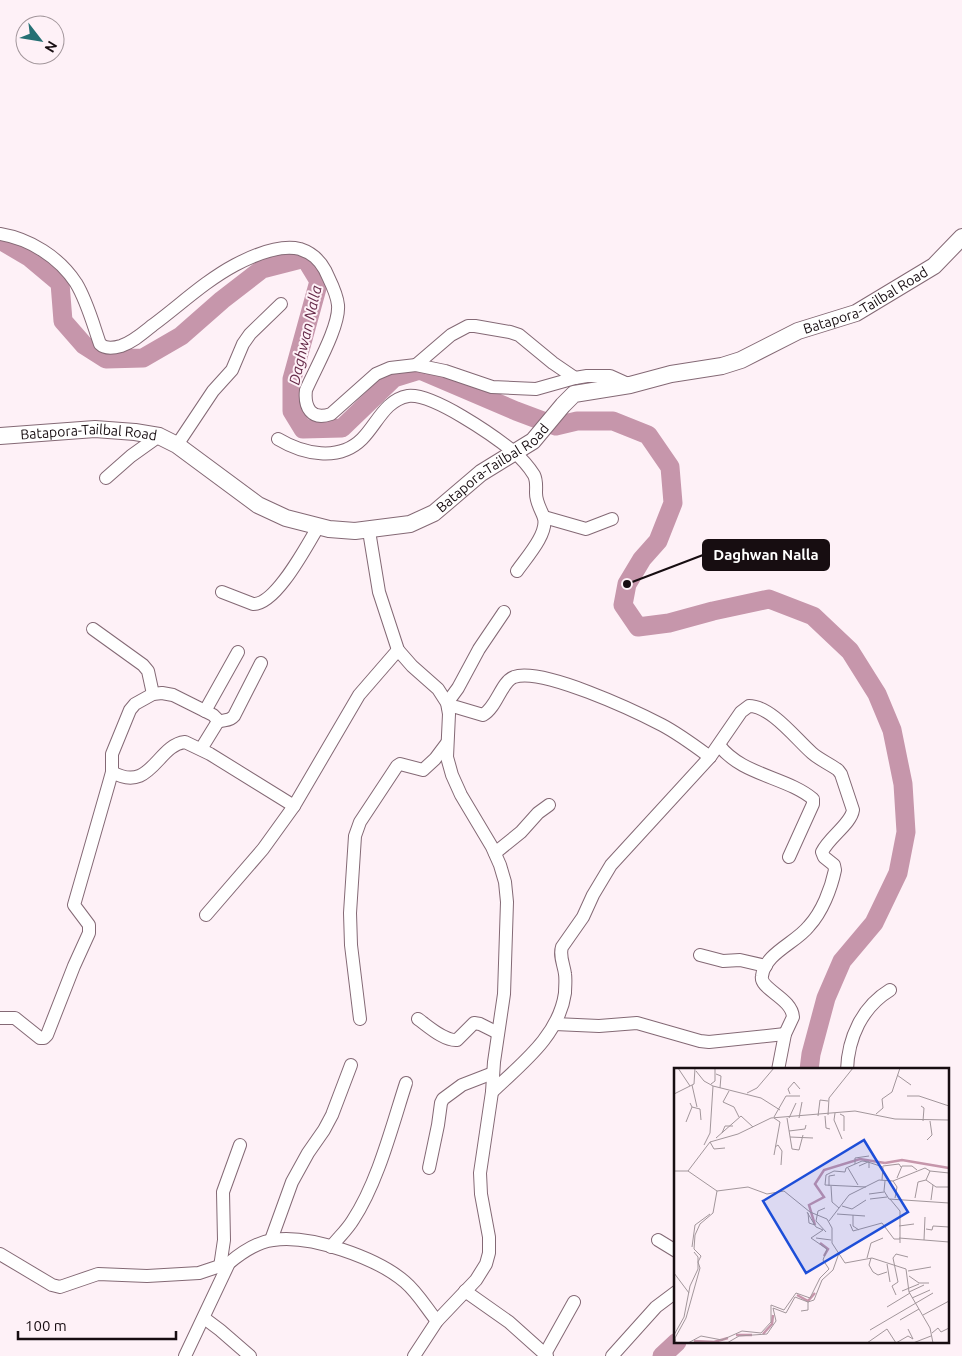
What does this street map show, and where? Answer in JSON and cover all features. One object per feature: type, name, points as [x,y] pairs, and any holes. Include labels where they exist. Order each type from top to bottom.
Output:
[{"type":"main road","name":"Batapora-Tailbal Road","points":[[0,435],[95,429],[159,436],[177,445],[258,505],[286,518],[318,527],[355,532],[410,524],[424,518],[449,502],[481,473],[534,440],[563,404],[574,394],[630,385],[671,374],[722,366],[741,360],[798,331],[856,314],[934,266],[962,237]]},
{"type":"street","points":[[0,234],[23,239],[40,248],[61,266],[75,282],[100,344],[106,348],[122,346],[136,338],[192,294],[241,262],[281,248],[293,248],[309,252],[321,263],[336,297],[338,308],[336,324],[306,390],[306,406],[310,412],[317,416],[331,414],[376,374],[390,368],[416,365],[445,371],[492,387],[536,389],[575,378],[610,376],[630,385]]},
{"type":"street","points":[[177,445],[214,390],[232,370],[243,344],[250,334],[281,304]]},
{"type":"street","points":[[416,365],[451,334],[468,326],[475,326],[494,328],[519,335],[553,363],[575,378]]},
{"type":"street","points":[[278,439],[293,448],[308,452],[337,453],[351,447],[362,439],[385,410],[408,396],[429,399],[449,408],[515,453],[535,476],[537,504],[544,517],[544,530],[517,571]]},
{"type":"street","points":[[106,478],[131,456],[159,436]]},
{"type":"street","points":[[544,517],[586,529],[612,519]]},
{"type":"street","points":[[222,592],[253,604],[263,602],[294,567],[318,527]]},
{"type":"street","points":[[369,531],[379,592],[398,650],[412,666],[438,689],[448,705],[483,715],[494,706],[513,677],[537,677],[562,682],[657,722],[710,757]]},
{"type":"street","points":[[414,1356],[437,1321],[481,1274],[489,1253],[489,1237],[481,1194],[480,1173],[504,994],[505,882],[495,853],[461,795],[452,775],[447,758],[447,743],[448,705],[479,649],[504,612]]},
{"type":"street","points":[[93,629],[143,665],[148,671],[153,694]]},
{"type":"street","points":[[206,915],[257,858],[294,806],[359,695],[398,650]]},
{"type":"street","points":[[205,711],[238,652]]},
{"type":"street","points":[[0,1018],[15,1018],[40,1038],[44,1038],[47,1035],[74,966],[90,933],[89,924],[74,906],[112,772],[112,754],[130,710],[135,704],[153,694],[162,693],[173,695],[220,721],[229,720],[234,716],[261,663]]},
{"type":"street","points":[[492,1092],[528,1058],[555,1024],[565,992],[566,976],[561,952],[611,865],[710,757],[745,708],[753,706],[775,718],[813,754],[838,770],[853,810],[852,816],[834,834],[822,852],[836,870],[818,914],[806,930],[771,959],[766,966],[762,980],[791,1008],[793,1017],[785,1034],[778,1068]]},
{"type":"street","points":[[201,749],[220,721]]},
{"type":"street","points":[[112,772],[126,777],[134,777],[151,768],[169,750],[181,742],[192,744],[294,806]]},
{"type":"street","points":[[360,1019],[351,945],[350,914],[356,830],[397,766],[405,764],[423,770],[435,760],[447,743]]},
{"type":"street","points":[[719,745],[723,751],[738,762],[805,793],[813,799],[813,804],[789,857]]},
{"type":"street","points":[[495,853],[521,832],[538,813],[549,805]]},
{"type":"street","points":[[700,955],[723,961],[740,960],[766,966]]},
{"type":"street","points":[[847,1068],[850,1042],[856,1028],[879,997],[890,990]]},
{"type":"street","points":[[418,1019],[445,1037],[454,1040],[457,1040],[474,1023],[498,1033]]},
{"type":"street","points":[[555,1024],[599,1026],[637,1023],[709,1042],[785,1034]]},
{"type":"street","points":[[271,1240],[292,1182],[304,1158],[332,1115],[351,1065]]},
{"type":"street","points":[[429,1168],[438,1125],[440,1103],[462,1085],[493,1073]]},
{"type":"street","points":[[331,1247],[352,1222],[363,1202],[406,1083]]},
{"type":"street","points":[[185,1356],[204,1318],[224,1265],[223,1192],[240,1145]]},
{"type":"street","points":[[0,1254],[52,1285],[60,1287],[98,1274],[140,1276],[199,1274],[224,1265],[239,1254],[271,1240],[302,1240],[331,1247],[373,1261],[407,1284],[437,1321]]},
{"type":"street","points":[[658,1240],[674,1250]]},
{"type":"street","points":[[465,1291],[509,1322],[546,1355],[574,1302]]},
{"type":"street","points":[[612,1356],[656,1307],[674,1294]]},
{"type":"street","points":[[204,1318],[250,1356]]},
{"type":"waterway","name":"Daghwan Nalla","points":[[0,240],[29,257],[60,283],[63,321],[84,345],[106,359],[143,358],[181,336],[222,300],[262,269],[305,258],[319,281],[292,379],[292,411],[303,429],[342,428],[394,378],[420,370],[556,426],[577,421],[613,421],[648,435],[670,467],[673,503],[658,541],[642,559],[627,584],[623,605],[638,627],[669,623],[769,599],[813,616],[850,651],[877,694],[892,730],[903,784],[906,832],[898,873],[874,923],[842,961],[826,998],[811,1054],[809,1068]]},
{"type":"waterway","name":"Daghwan Nalla","points":[[662,1356],[675,1344]]},
{"type":"place","name":"Daghwan Nalla","points":[[627,584]]}]
